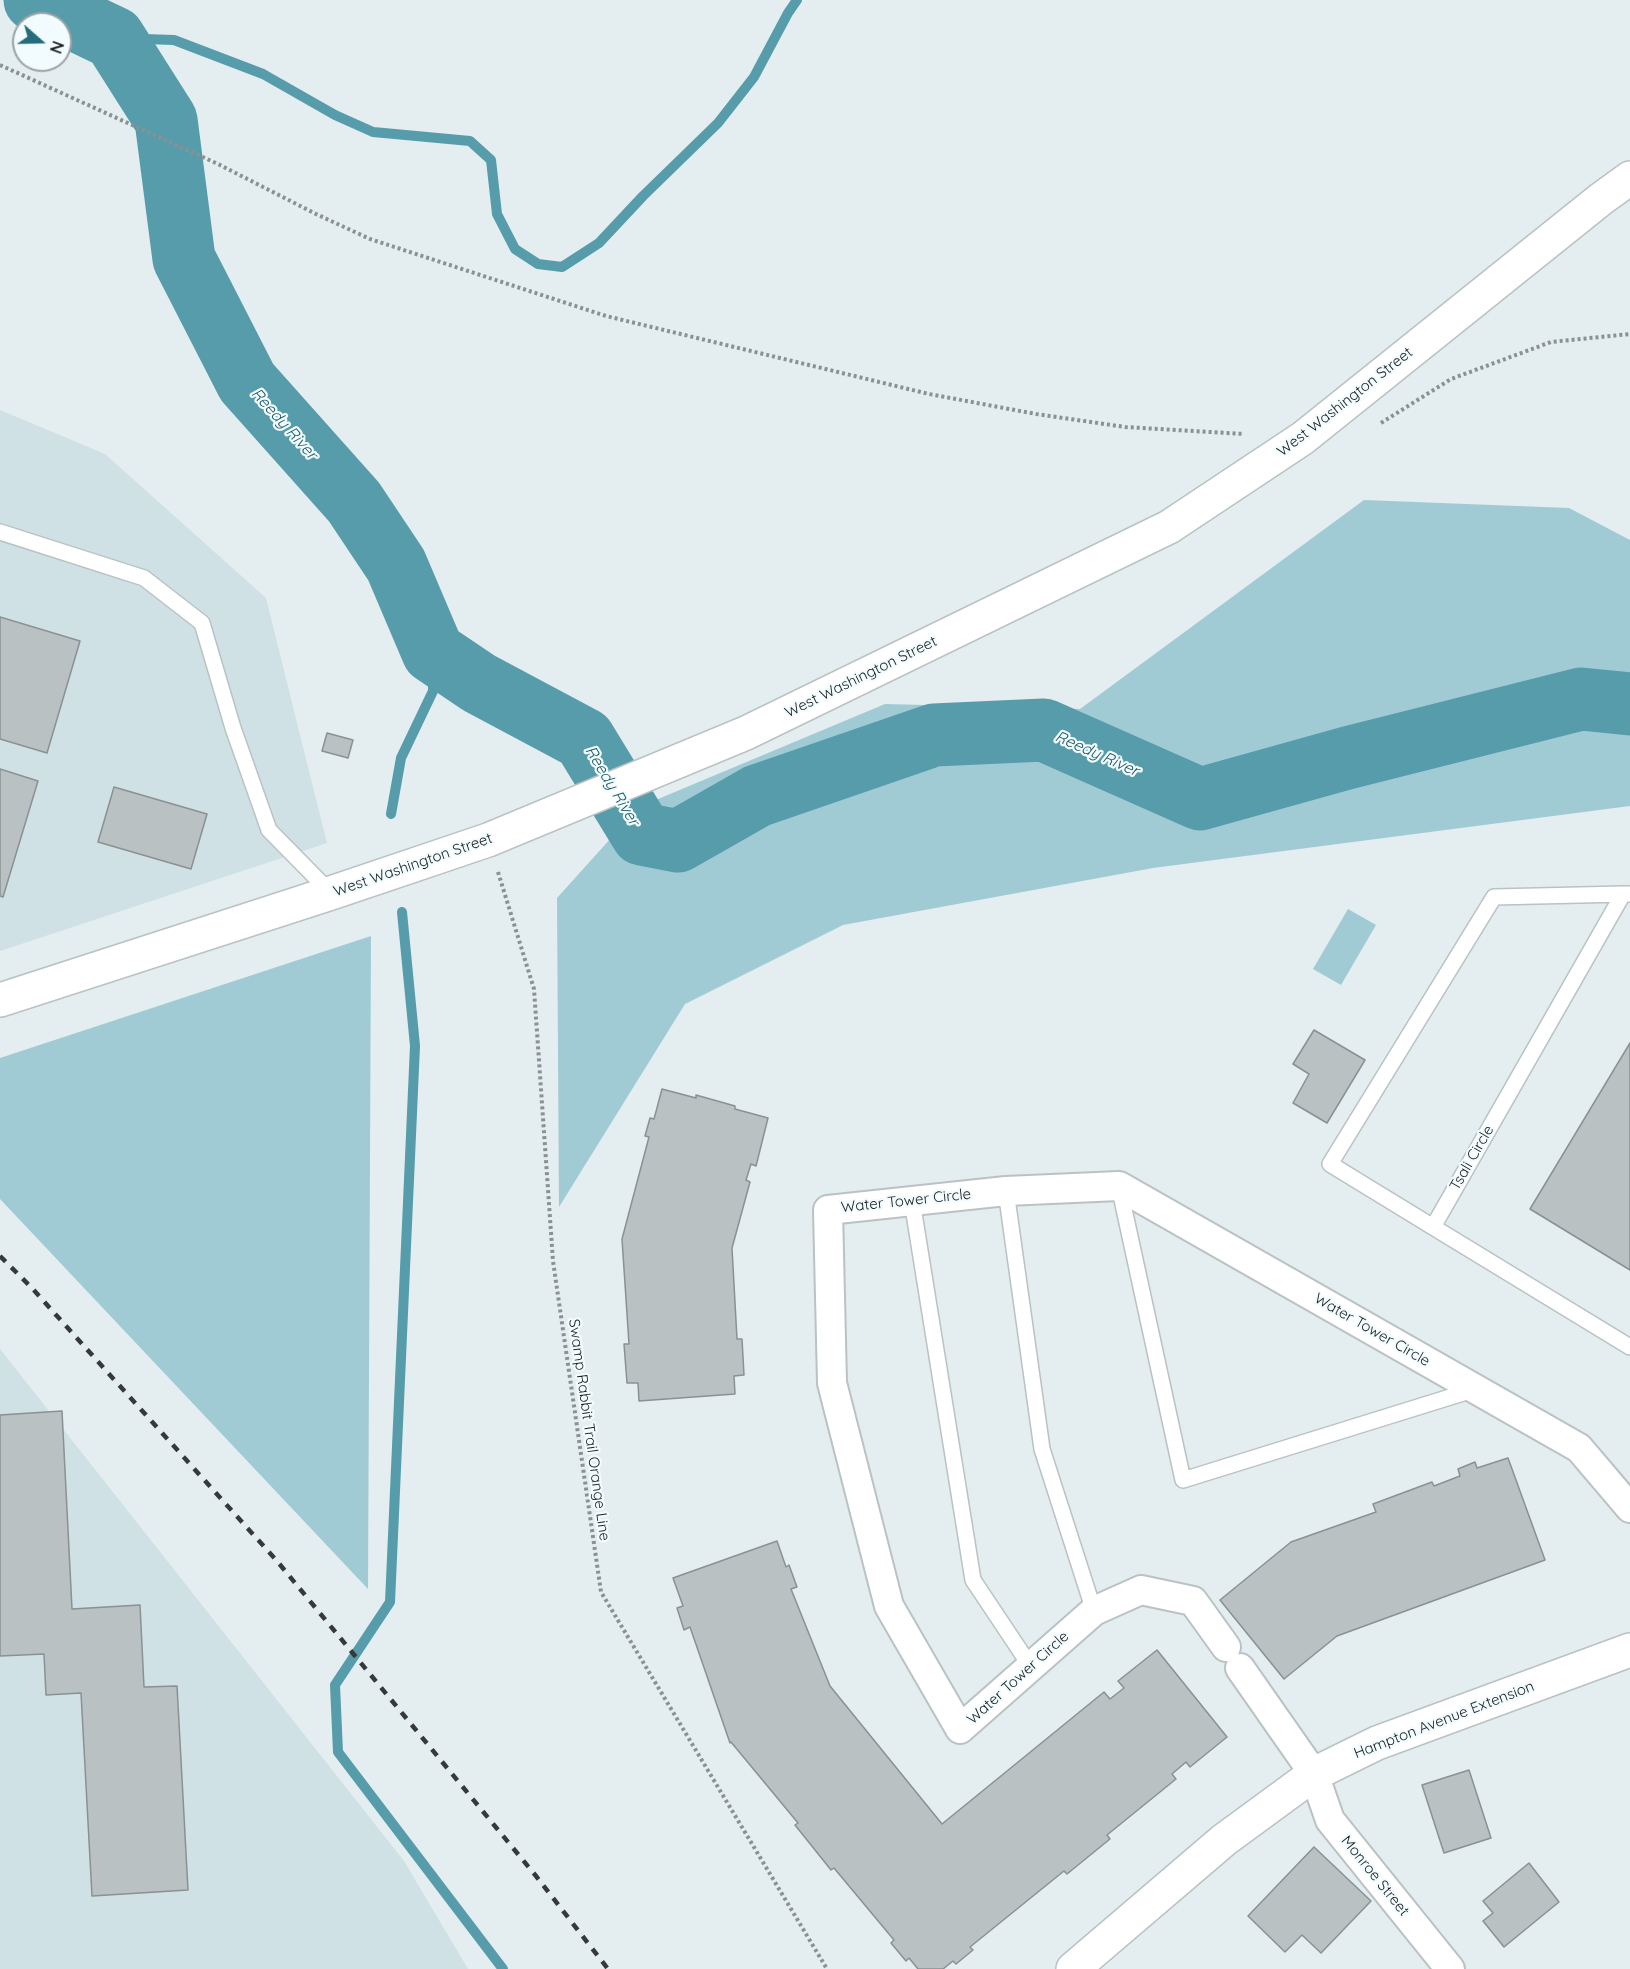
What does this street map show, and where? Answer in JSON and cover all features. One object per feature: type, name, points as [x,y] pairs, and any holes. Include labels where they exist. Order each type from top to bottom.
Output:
[{"type":"street","name":"West Washington Street","points":[[0,1000],[488,840],[746,733],[1168,527],[1303,438],[1600,199],[1630,178]]},
{"type":"street","name":"Water Tower Circle","points":[[1314,1774],[1193,1601],[1141,1590],[1094,1611],[960,1730],[889,1606],[832,1383],[828,1210],[1006,1191],[1119,1186],[1579,1448],[1630,1508]]},
{"type":"street","name":"Hampton Avenue Extension","points":[[1073,1969],[1224,1840],[1314,1774],[1377,1743],[1630,1650]]},
{"type":"street","name":"Monroe Street","points":[[1314,1774],[1330,1820],[1450,1969]]},
{"type":"lane","points":[[0,532],[144,578],[202,623],[233,728],[269,830],[331,893]]},
{"type":"lane","points":[[1627,894],[1494,897],[1330,1164],[1630,1347]]},
{"type":"lane","name":"Tsali Circle","points":[[1432,1227],[1627,894]]},
{"type":"lane","points":[[1119,1186],[1183,1480],[1476,1389]]},
{"type":"lane","points":[[1006,1191],[1042,1449],[1094,1611]]},
{"type":"lane","points":[[912,1201],[973,1580],[1031,1667]]},
{"type":"path","points":[[0,66],[218,164],[370,239],[606,316],[929,394],[1036,414],[1125,427],[1253,434]]},
{"type":"path","points":[[1374,428],[1451,378],[1551,342],[1630,334]]},
{"type":"path","name":"Swamp Rabbit Trail Orange Line","points":[[488,840],[534,989],[553,1261],[601,1592],[827,1969]]},
{"type":"shaded area","points":[[0,410],[105,454],[266,598],[327,843],[0,951]]},
{"type":"shaded area","points":[[1364,500],[1569,508],[1630,540],[1630,806],[1153,868],[843,925],[685,1004],[559,1207],[557,898],[639,807],[885,704],[1080,709]]},
{"type":"shaded area","points":[[1348,909],[1376,925],[1341,985],[1313,969]]},
{"type":"shaded area","points":[[371,936],[368,1589],[0,1199],[0,1058]]},
{"type":"shaded area","points":[[0,1349],[404,1861],[468,1969],[0,1969]]},
{"type":"building","points":[[0,617],[80,641],[47,753],[0,739]]},
{"type":"building","points":[[327,733],[353,740],[348,758],[322,751]]},
{"type":"building","points":[[0,769],[38,781],[3,897],[0,896]]},
{"type":"building","points":[[114,787],[207,814],[191,869],[98,842]]},
{"type":"building","points":[[1314,1030],[1365,1060],[1327,1123],[1293,1103],[1309,1074],[1293,1064]]},
{"type":"building","points":[[1630,1043],[1630,1270],[1530,1209]]},
{"type":"building","points":[[662,1089],[696,1098],[696,1095],[768,1118],[756,1166],[751,1164],[746,1180],[750,1182],[732,1248],[737,1339],[742,1339],[744,1375],[734,1376],[735,1394],[639,1401],[638,1383],[627,1383],[624,1344],[629,1344],[622,1239],[649,1137],[645,1136],[650,1118],[654,1119]]},
{"type":"building","points":[[62,1411],[72,1609],[140,1605],[144,1687],[177,1686],[188,1890],[92,1896],[81,1693],[46,1695],[44,1654],[0,1656],[0,1415]]},
{"type":"building","points":[[1508,1458],[1545,1560],[1337,1636],[1284,1679],[1220,1600],[1291,1542],[1376,1512],[1373,1504],[1432,1482],[1434,1486],[1460,1476],[1458,1469],[1475,1462],[1477,1468]]},
{"type":"building","points":[[777,1541],[786,1567],[789,1565],[797,1587],[791,1589],[830,1686],[942,1824],[1104,1692],[1110,1699],[1124,1688],[1118,1681],[1157,1650],[1227,1737],[1190,1767],[1186,1762],[1172,1774],[1176,1779],[1107,1835],[1110,1839],[1067,1874],[1064,1871],[970,1947],[973,1950],[956,1964],[953,1961],[943,1969],[918,1969],[909,1958],[906,1961],[891,1943],[894,1940],[834,1868],[831,1870],[795,1825],[798,1823],[730,1743],[690,1627],[684,1630],[677,1608],[683,1606],[673,1578]]},
{"type":"building","points":[[1469,1770],[1491,1838],[1444,1853],[1422,1785]]},
{"type":"building","points":[[1314,1847],[1371,1901],[1321,1953],[1302,1935],[1285,1952],[1248,1916]]},
{"type":"building","points":[[1529,1863],[1559,1902],[1504,1947],[1483,1921],[1493,1913],[1483,1901]]},
{"type":"waterway","name":"Reedy River","points":[[35,0],[114,38],[166,120],[184,259],[247,382],[354,502],[396,565],[433,652],[479,683],[584,739],[642,834],[678,841],[757,796],[934,735],[1044,730],[1200,799],[1347,758],[1581,699],[1630,704]]},
{"type":"waterway","points":[[114,38],[174,40],[263,74],[335,115],[373,132],[470,141],[491,160],[497,214],[515,249],[538,264],[562,267],[599,243],[643,196],[718,123],[754,77],[797,0]]},
{"type":"waterway","points":[[391,814],[401,758],[433,691],[433,652]]},
{"type":"waterway","points":[[402,912],[415,1046],[390,1602],[335,1685],[338,1752],[503,1969]]},
{"type":"railway","points":[[0,1256],[31,1287],[277,1561],[536,1876],[608,1969]]}]
